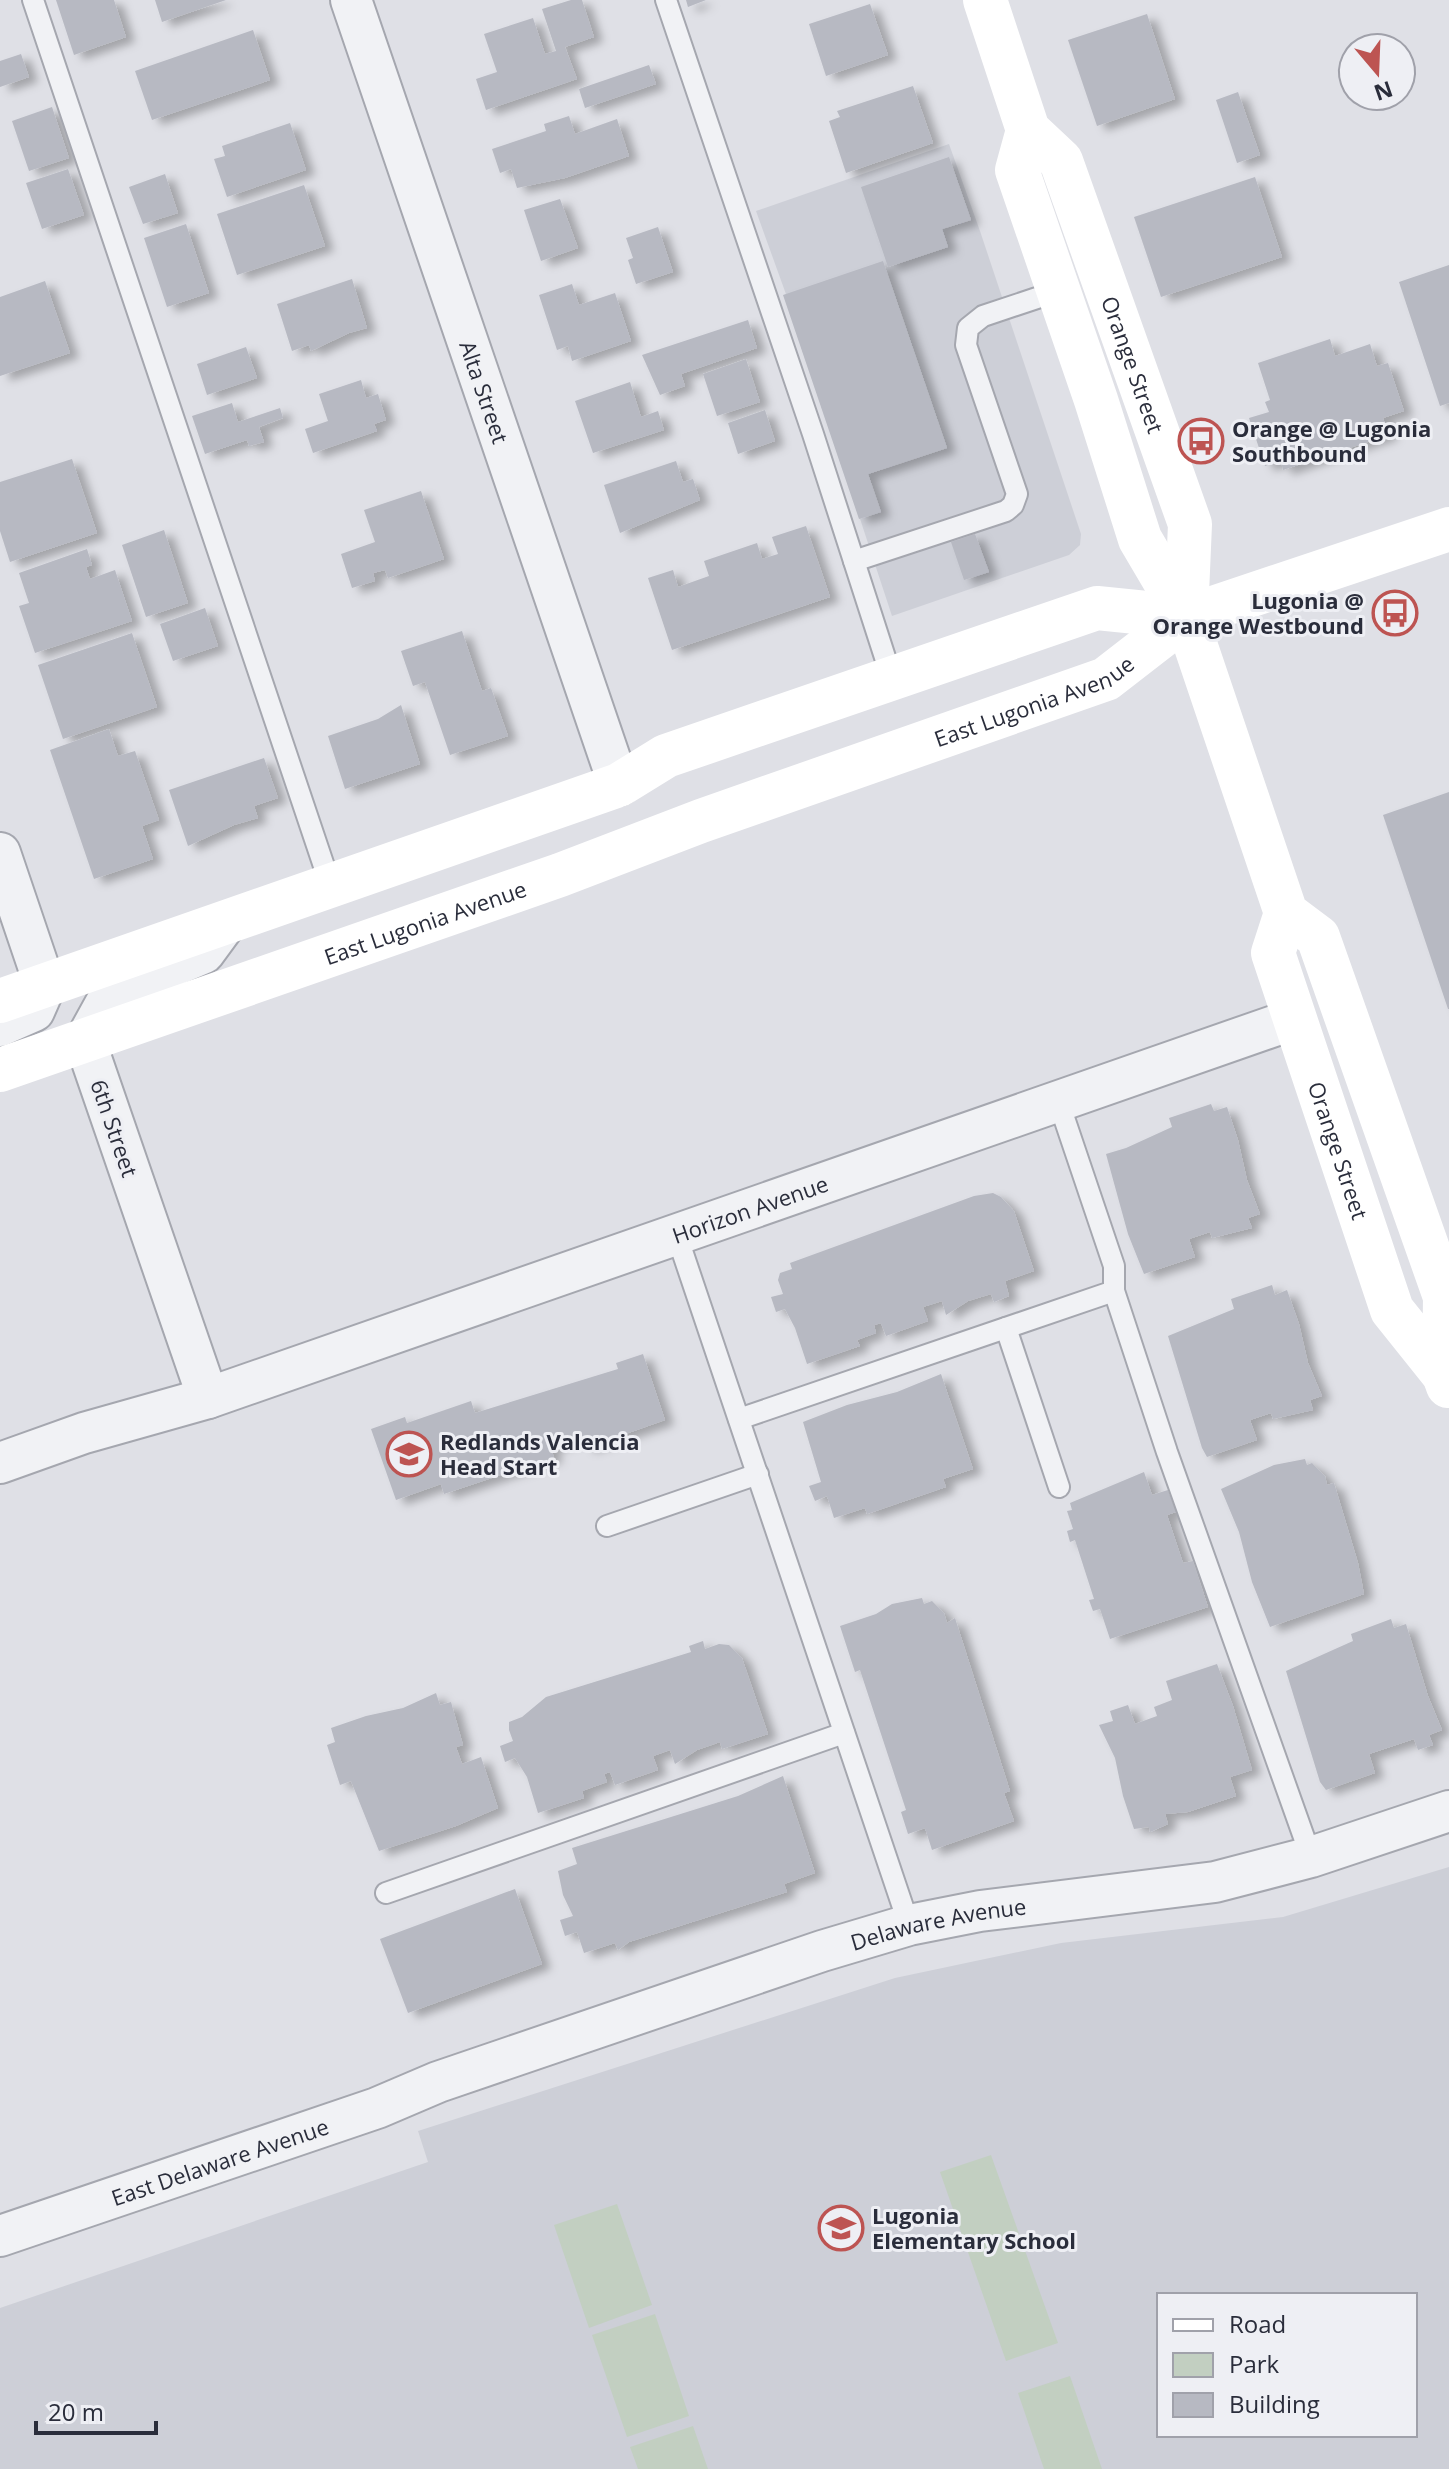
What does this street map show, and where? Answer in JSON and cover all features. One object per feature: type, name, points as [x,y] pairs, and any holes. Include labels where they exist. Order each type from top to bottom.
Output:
[{"type":"main road","name":"Orange Street","points":[[985,0],[1028,130],[1061,161],[1190,524],[1186,617]]},
{"type":"main road","name":"Orange Street","points":[[1028,130],[1017,170],[1140,539],[1186,617],[1286,913],[1318,937],[1445,1297],[1446,1382]]},
{"type":"main road","points":[[0,1001],[619,785],[666,756],[1097,608],[1186,617],[1449,529]]},
{"type":"main road","name":"East Lugonia Avenue","points":[[0,1070],[560,875],[701,821],[1106,679],[1186,617]]},
{"type":"main road","name":"Orange Street","points":[[1286,913],[1273,953],[1392,1310],[1446,1382]]},
{"type":"street","name":"Alta Street","points":[[351,0],[619,785]]},
{"type":"street","points":[[0,853],[45,986],[34,1011],[0,1026]]},
{"type":"street","points":[[85,1041],[112,992],[204,953],[226,923]]},
{"type":"street","name":"Horizon Avenue","points":[[0,1463],[84,1433],[208,1398],[1294,1019]]},
{"type":"street","name":"6th Street","points":[[85,1041],[208,1398]]},
{"type":"street","name":"Delaware Avenue","points":[[438,2082],[822,1951],[909,1925],[980,1911],[1215,1882],[1311,1857],[1449,1811]]},
{"type":"street","name":"East Delaware Avenue","points":[[0,2236],[377,2108],[438,2082]]},
{"type":"lane","points":[[33,0],[331,887]]},
{"type":"lane","points":[[666,0],[892,679]]},
{"type":"lane","points":[[854,561],[1006,511],[1013,505],[1017,494],[966,345],[968,328],[983,316],[1058,291]]},
{"type":"lane","points":[[1058,1100],[1114,1266],[1114,1291],[1167,1452],[1311,1857]]},
{"type":"lane","points":[[676,1233],[909,1925]]},
{"type":"lane","points":[[739,1419],[1114,1291]]},
{"type":"lane","points":[[1006,1328],[1059,1487]]},
{"type":"lane","points":[[607,1526],[758,1474]]},
{"type":"lane","points":[[386,1893],[844,1733]]},
{"type":"shaded area","points":[[949,144],[1081,534],[1080,545],[1069,555],[892,616],[756,211]]},
{"type":"shaded area","name":"Lugonia Elementary School","points":[[1449,1867],[1449,2469],[0,2469],[0,2308],[428,2162],[418,2131],[895,1978],[1061,1943],[1283,1917]]},
{"type":"green space","points":[[991,2155],[1058,2343],[1006,2361],[940,2172]]},
{"type":"green space","points":[[617,2204],[652,2305],[589,2328],[554,2225]]},
{"type":"green space","points":[[655,2314],[689,2416],[627,2437],[592,2335]]},
{"type":"green space","points":[[1070,2376],[1102,2469],[1044,2469],[1018,2393]]},
{"type":"green space","points":[[693,2426],[708,2469],[638,2469],[630,2447]]},
{"type":"building","points":[[56,0],[114,0],[126,37],[74,55]]},
{"type":"building","points":[[155,0],[226,0],[162,22]]},
{"type":"building","points":[[571,0],[582,0],[594,37],[565,47],[577,79],[486,110],[476,79],[497,72],[484,34],[533,18],[545,54],[556,51],[542,9]]},
{"type":"building","points":[[686,0],[706,0],[688,7]]},
{"type":"building","points":[[870,4],[888,55],[826,76],[809,24]]},
{"type":"building","points":[[1147,14],[1175,99],[1097,126],[1068,40]]},
{"type":"building","points":[[253,30],[270,80],[152,120],[135,71]]},
{"type":"building","points":[[21,54],[29,77],[0,87],[0,61]]},
{"type":"building","points":[[649,65],[656,84],[585,108],[579,89]]},
{"type":"building","points":[[913,86],[933,143],[846,173],[829,121],[840,117],[837,111]]},
{"type":"building","points":[[1238,92],[1260,155],[1237,163],[1216,100]]},
{"type":"building","points":[[52,107],[69,158],[29,171],[12,121]]},
{"type":"building","points":[[569,116],[575,134],[617,119],[629,156],[565,178],[517,188],[511,169],[500,173],[492,149],[546,131],[544,124]]},
{"type":"building","points":[[290,123],[306,170],[227,197],[214,159],[225,156],[222,146]]},
{"type":"building","points":[[949,157],[971,220],[942,229],[948,247],[888,267],[861,187]]},
{"type":"building","points":[[68,169],[84,215],[42,229],[26,183]]},
{"type":"building","points":[[165,174],[178,213],[143,224],[129,187]]},
{"type":"building","points":[[1255,177],[1282,257],[1161,297],[1134,217]]},
{"type":"building","points":[[304,185],[325,246],[237,275],[217,214]]},
{"type":"building","points":[[560,199],[578,248],[541,261],[524,210]]},
{"type":"building","points":[[186,224],[209,293],[167,307],[144,238]]},
{"type":"building","points":[[658,227],[673,272],[636,284],[628,260],[633,258],[626,238]]},
{"type":"building","points":[[883,261],[947,448],[868,474],[881,512],[859,519],[783,295]]},
{"type":"building","points":[[1449,265],[1449,403],[1440,406],[1399,282]]},
{"type":"building","points":[[352,279],[367,328],[311,351],[309,345],[292,351],[277,304]]},
{"type":"building","points":[[45,281],[70,353],[0,376],[0,297]]},
{"type":"building","points":[[572,284],[579,305],[615,293],[631,341],[572,361],[568,346],[557,350],[539,295]]},
{"type":"building","points":[[748,320],[757,348],[681,374],[685,386],[660,395],[642,355]]},
{"type":"building","points":[[1330,339],[1335,356],[1370,344],[1377,366],[1388,363],[1404,411],[1383,418],[1389,435],[1283,470],[1281,461],[1265,466],[1249,418],[1269,412],[1265,402],[1270,400],[1258,363]]},
{"type":"building","points":[[246,347],[257,378],[207,395],[197,364]]},
{"type":"building","points":[[746,359],[760,402],[717,416],[703,374]]},
{"type":"building","points":[[361,380],[366,398],[378,394],[386,420],[374,424],[377,431],[313,453],[305,429],[328,421],[319,394]]},
{"type":"building","points":[[630,382],[641,417],[658,411],[664,430],[593,453],[575,401]]},
{"type":"building","points":[[232,403],[238,422],[280,408],[283,418],[259,427],[264,442],[249,446],[247,440],[205,454],[192,416]]},
{"type":"building","points":[[765,410],[775,441],[738,454],[728,423]]},
{"type":"building","points":[[72,459],[97,533],[10,562],[0,531],[0,482]]},
{"type":"building","points":[[676,461],[683,482],[693,479],[700,500],[620,533],[604,485]]},
{"type":"building","points":[[421,491],[444,559],[388,578],[385,570],[373,573],[375,581],[352,588],[341,554],[375,542],[364,510]]},
{"type":"building","points":[[806,526],[830,597],[672,650],[648,578],[673,570],[678,587],[709,576],[704,561],[757,543],[762,559],[778,554],[772,537]]},
{"type":"building","points":[[164,530],[188,603],[146,617],[122,545]]},
{"type":"building","points":[[975,534],[989,572],[964,580],[951,542]]},
{"type":"building","points":[[87,549],[92,565],[86,567],[90,579],[115,570],[132,621],[35,653],[19,606],[29,603],[19,573]]},
{"type":"building","points":[[205,608],[218,646],[173,661],[160,624]]},
{"type":"building","points":[[462,631],[482,691],[491,688],[508,736],[450,755],[425,682],[413,686],[401,651]]},
{"type":"building","points":[[132,633],[157,707],[63,739],[38,665]]},
{"type":"building","points":[[401,705],[420,764],[345,789],[328,736],[378,719]]},
{"type":"building","points":[[109,729],[118,756],[135,751],[159,820],[142,826],[153,859],[94,879],[50,750]]},
{"type":"building","points":[[264,758],[278,798],[254,806],[258,818],[234,825],[188,846],[169,790]]},
{"type":"building","points":[[1449,792],[1449,1009],[1448,1009],[1383,815]]},
{"type":"building","points":[[1211,1104],[1214,1111],[1227,1107],[1247,1180],[1260,1214],[1248,1218],[1252,1228],[1212,1238],[1210,1232],[1189,1239],[1195,1257],[1144,1274],[1128,1234],[1106,1154],[1172,1127],[1169,1118]]},
{"type":"building","points":[[993,1193],[1014,1211],[1034,1271],[1005,1281],[1009,1296],[994,1302],[991,1294],[968,1301],[946,1315],[942,1301],[923,1307],[928,1321],[886,1336],[881,1323],[874,1325],[876,1333],[857,1340],[860,1346],[807,1364],[785,1309],[776,1312],[771,1297],[783,1294],[778,1280],[780,1273],[792,1269],[790,1263],[974,1196]]},
{"type":"building","points":[[1272,1285],[1275,1295],[1287,1290],[1308,1363],[1322,1396],[1310,1400],[1313,1410],[1273,1419],[1271,1413],[1250,1420],[1257,1440],[1207,1457],[1168,1336],[1234,1309],[1231,1299]]},
{"type":"building","points":[[643,1354],[665,1420],[586,1448],[582,1436],[550,1447],[554,1457],[444,1494],[441,1484],[396,1500],[371,1429],[405,1417],[407,1423],[471,1401],[475,1413],[618,1369],[616,1363]]},
{"type":"building","points":[[941,1374],[973,1469],[943,1479],[946,1487],[867,1514],[865,1508],[834,1518],[827,1496],[815,1501],[809,1486],[821,1482],[803,1422],[847,1405],[897,1392]]},
{"type":"building","points":[[1305,1459],[1307,1465],[1312,1463],[1325,1476],[1327,1485],[1334,1483],[1364,1594],[1270,1627],[1252,1582],[1239,1532],[1221,1489],[1274,1465]]},
{"type":"building","points":[[1144,1472],[1152,1495],[1168,1490],[1176,1512],[1167,1515],[1183,1563],[1193,1561],[1208,1607],[1110,1639],[1100,1609],[1093,1611],[1089,1600],[1094,1599],[1075,1540],[1070,1542],[1067,1531],[1073,1529],[1067,1511],[1072,1510],[1070,1503]]},
{"type":"building","points":[[922,1598],[924,1604],[932,1601],[944,1613],[947,1623],[955,1618],[1010,1791],[1004,1793],[1014,1821],[932,1850],[925,1828],[908,1834],[901,1812],[906,1810],[860,1670],[855,1672],[840,1626],[876,1614],[892,1604]]},
{"type":"building","points":[[1391,1619],[1394,1628],[1406,1624],[1442,1730],[1429,1735],[1433,1745],[1418,1750],[1414,1739],[1369,1754],[1375,1773],[1326,1790],[1320,1782],[1286,1671],[1353,1641],[1351,1634]]},
{"type":"building","points":[[703,1641],[705,1649],[719,1644],[729,1645],[742,1658],[768,1734],[722,1749],[720,1742],[697,1750],[675,1764],[670,1750],[653,1756],[658,1770],[615,1785],[610,1772],[604,1774],[607,1782],[582,1791],[584,1798],[538,1813],[527,1777],[515,1758],[505,1762],[500,1746],[513,1741],[509,1722],[522,1717],[546,1697],[691,1652],[689,1646]]},
{"type":"building","points":[[1217,1664],[1252,1770],[1230,1777],[1236,1796],[1188,1812],[1165,1814],[1168,1824],[1150,1832],[1149,1827],[1134,1829],[1115,1758],[1099,1725],[1113,1721],[1110,1711],[1128,1705],[1135,1724],[1157,1716],[1154,1707],[1172,1700],[1166,1681]]},
{"type":"building","points":[[436,1693],[440,1705],[451,1702],[463,1745],[456,1747],[462,1764],[481,1757],[498,1808],[456,1826],[379,1851],[351,1781],[340,1785],[327,1745],[335,1742],[331,1728],[403,1708]]},
{"type":"building","points":[[783,1776],[815,1873],[784,1884],[787,1892],[629,1942],[618,1950],[615,1943],[584,1953],[577,1932],[565,1936],[560,1920],[573,1916],[563,1895],[558,1871],[577,1864],[572,1848],[738,1796]]},
{"type":"building","points":[[515,1889],[542,1964],[408,2013],[380,1939]]},
{"type":"place","name":"Orange @ Lugonia Southbound","points":[[1201,441]]},
{"type":"place","name":"Lugonia @ Orange Westbound","points":[[1395,613]]},
{"type":"place","name":"Redlands Valencia Head Start","points":[[409,1454]]},
{"type":"place","name":"Lugonia Elementary School","points":[[841,2228]]}]
